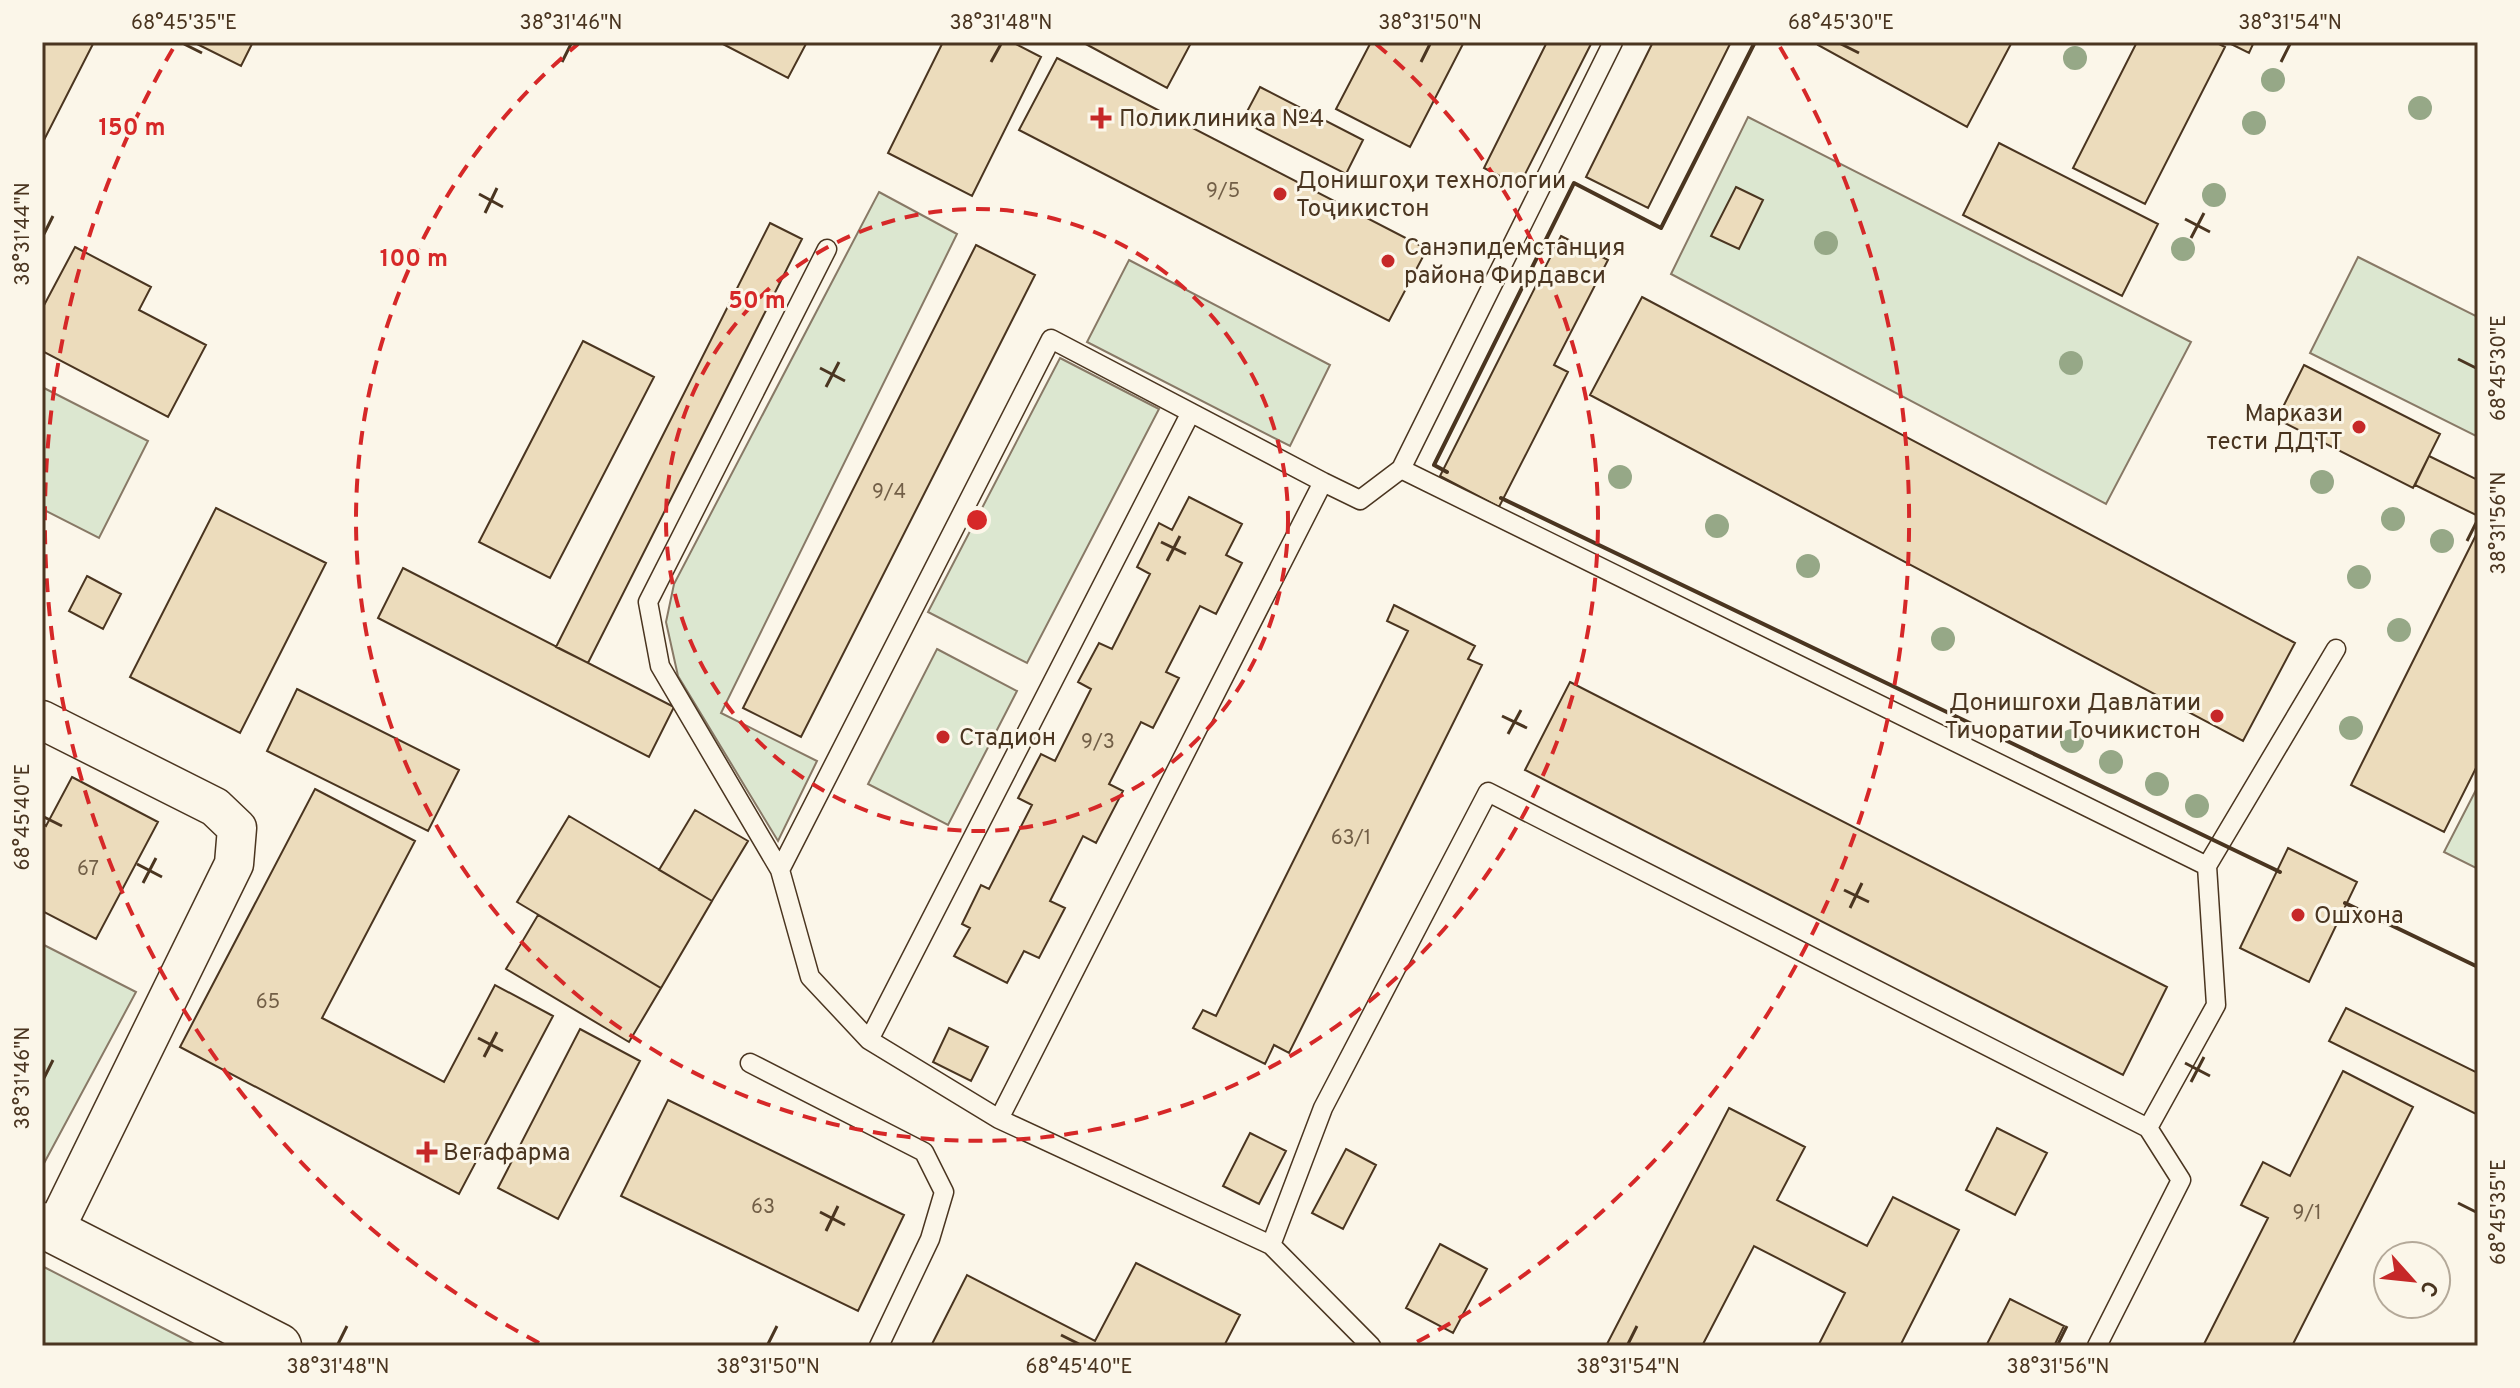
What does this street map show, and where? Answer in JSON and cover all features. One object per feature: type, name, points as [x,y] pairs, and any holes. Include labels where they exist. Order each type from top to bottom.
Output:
[{"type":"highway","points":[[48,1228],[279,1346]]},
{"type":"street","points":[[42,720],[215,807],[237,828],[234,864],[48,1228]]},
{"type":"lane","points":[[780,870],[1051,339],[1360,500],[1401,469],[1613,42]]},
{"type":"lane","points":[[827,249],[648,602],[660,666],[780,870],[810,977],[869,1040],[999,1119],[1271,1245],[1371,1346]]},
{"type":"lane","points":[[869,1040],[1190,414]]},
{"type":"lane","points":[[1401,469],[2207,866]]},
{"type":"lane","points":[[999,1119],[1323,482]]},
{"type":"lane","points":[[2148,1128],[2216,1005],[2207,866],[2336,649]]},
{"type":"lane","points":[[1271,1245],[1323,1108],[1488,792],[2148,1128],[2181,1180],[2097,1346]]},
{"type":"lane","points":[[750,1063],[924,1152],[944,1192],[930,1239],[879,1346]]},
{"type":"green space","points":[[1748,117],[2191,342],[2106,504],[1671,274]]},
{"type":"green space","points":[[879,192],[957,234],[721,713],[817,761],[778,841],[678,676],[666,622],[674,584]]},
{"type":"green space","points":[[2358,257],[2478,317],[2478,437],[2310,353]]},
{"type":"green space","points":[[1129,260],[1330,365],[1290,446],[1087,342]]},
{"type":"green space","points":[[1060,358],[1159,409],[1027,663],[928,612]]},
{"type":"green space","points":[[42,387],[148,441],[99,538],[42,509]]},
{"type":"green space","name":"Стадион","points":[[937,649],[1017,691],[948,825],[868,784]]},
{"type":"green space","points":[[2478,786],[2478,869],[2444,852]]},
{"type":"green space","points":[[42,944],[136,992],[42,1167]]},
{"type":"green space","points":[[42,1266],[198,1346],[42,1346]]},
{"type":"building","points":[[42,42],[94,42],[43,142],[42,142]]},
{"type":"building","points":[[193,42],[253,42],[241,66]]},
{"type":"building","points":[[719,42],[807,42],[788,78]]},
{"type":"building","points":[[943,42],[1012,42],[1041,57],[972,196],[888,153]]},
{"type":"building","points":[[1082,42],[1189,42],[1191,43],[1167,88]]},
{"type":"building","points":[[1371,42],[1464,42],[1410,147],[1336,109]]},
{"type":"building","points":[[1547,42],[1592,42],[1519,186],[1484,168]]},
{"type":"building","points":[[1653,42],[1731,42],[1648,208],[1586,177]]},
{"type":"building","points":[[1819,42],[2012,42],[1967,127],[1818,45]]},
{"type":"building","points":[[2137,42],[2215,42],[2225,47],[2145,204],[2073,168]]},
{"type":"building","points":[[2227,42],[2254,42],[2249,53]]},
{"type":"building","points":[[1057,58],[1427,249],[1389,321],[1019,130]]},
{"type":"building","points":[[1260,87],[1363,140],[1346,174],[1242,121]]},
{"type":"building","points":[[1999,143],[2158,224],[2122,296],[1963,215]]},
{"type":"building","points":[[1736,187],[1763,200],[1739,249],[1711,236]]},
{"type":"building","points":[[770,223],[802,239],[588,663],[556,647]]},
{"type":"building","points":[[1561,236],[1608,260],[1554,365],[1568,372],[1499,507],[1440,476]]},
{"type":"building","points":[[976,245],[1035,275],[801,737],[743,708]]},
{"type":"building","points":[[75,247],[151,287],[139,310],[206,345],[168,417],[42,351],[42,309]]},
{"type":"building","points":[[1642,297],[2295,643],[2243,741],[1590,395]]},
{"type":"building","points":[[583,341],[654,377],[550,578],[479,542]]},
{"type":"building","name":"Маркази тести ДДТТ","points":[[2304,365],[2440,434],[2413,488],[2277,419]]},
{"type":"building","points":[[2429,456],[2478,480],[2478,516],[2415,485]]},
{"type":"building","points":[[1189,497],[1242,524],[1226,555],[1242,563],[1216,614],[1200,606],[1166,672],[1179,678],[1153,728],[1141,722],[1109,784],[1123,791],[1096,843],[1083,836],[1050,901],[1065,908],[1039,958],[1024,951],[1007,983],[954,956],[970,928],[962,924],[981,885],[989,889],[1032,805],[1018,798],[1041,754],[1055,761],[1091,689],[1078,682],[1099,643],[1112,649],[1150,574],[1137,567],[1159,523],[1172,530]]},
{"type":"building","points":[[216,508],[326,563],[240,733],[130,677]]},
{"type":"building","points":[[2478,531],[2478,764],[2444,832],[2351,785]]},
{"type":"building","points":[[403,568],[674,707],[649,757],[378,618]]},
{"type":"building","points":[[87,576],[121,594],[103,629],[69,611]]},
{"type":"building","points":[[1394,605],[1475,646],[1468,659],[1482,665],[1289,1053],[1274,1045],[1265,1064],[1193,1028],[1203,1010],[1216,1016],[1408,631],[1387,621]]},
{"type":"building","points":[[1570,682],[2167,987],[2123,1075],[1525,770]]},
{"type":"building","points":[[297,689],[459,770],[428,831],[267,751]]},
{"type":"building","points":[[72,777],[158,822],[96,939],[42,911],[42,823],[46,826]]},
{"type":"building","points":[[315,789],[415,841],[322,1018],[444,1082],[495,985],[553,1016],[459,1194],[180,1047]]},
{"type":"building","points":[[695,810],[748,841],[712,901],[659,870]]},
{"type":"building","points":[[569,816],[712,901],[661,988],[517,902]]},
{"type":"building","name":"Ошхона","points":[[2288,848],[2357,882],[2309,982],[2240,948]]},
{"type":"building","points":[[538,915],[661,988],[629,1042],[506,969]]},
{"type":"building","points":[[2346,1008],[2478,1073],[2478,1115],[2329,1041]]},
{"type":"building","points":[[949,1028],[988,1047],[971,1081],[933,1062]]},
{"type":"building","points":[[580,1029],[640,1061],[558,1219],[498,1188]]},
{"type":"building","points":[[2343,1071],[2413,1107],[2292,1346],[2203,1346],[2268,1218],[2241,1205],[2263,1162],[2290,1176]]},
{"type":"building","points":[[668,1100],[904,1215],[858,1311],[621,1196]]},
{"type":"building","points":[[1729,1108],[1805,1147],[1777,1200],[1867,1246],[1893,1197],[1959,1230],[1900,1346],[1818,1346],[1845,1293],[1754,1246],[1702,1346],[1606,1346]]},
{"type":"building","points":[[1997,1128],[2047,1153],[2015,1215],[1966,1190]]},
{"type":"building","points":[[1250,1133],[1286,1151],[1259,1204],[1223,1186]]},
{"type":"building","points":[[1346,1149],[1376,1165],[1343,1229],[1312,1213]]},
{"type":"building","points":[[1440,1244],[1487,1269],[1453,1333],[1406,1308]]},
{"type":"building","points":[[1136,1263],[1240,1315],[1224,1346],[931,1346],[967,1275],[1095,1341]]},
{"type":"building","points":[[2010,1299],[2064,1326],[2054,1346],[1986,1346]]},
{"type":"wall","points":[[1447,472],[1434,465],[1574,183],[1661,228],[1755,42]]},
{"type":"wall","points":[[1501,498],[2280,872]]},
{"type":"wall","points":[[2345,903],[2478,967]]},
{"type":"place","name":"Поликлиника №4","points":[[1101,118]]},
{"type":"place","name":"Донишгоҳи технологии Тоҷикистон","points":[[1280,194]]},
{"type":"place","name":"Санэпидемстанция района Фирдавси","points":[[1388,261]]},
{"type":"place","name":"Маркази тести ДДТТ","points":[[2359,427]]},
{"type":"place","name":"Донишгохи Давлатии Тичоратии Точикистон","points":[[2217,716]]},
{"type":"place","name":"Стадион","points":[[943,737]]},
{"type":"place","name":"Ошхона","points":[[2298,915]]},
{"type":"place","name":"Вегафарма","points":[[427,1152]]}]
